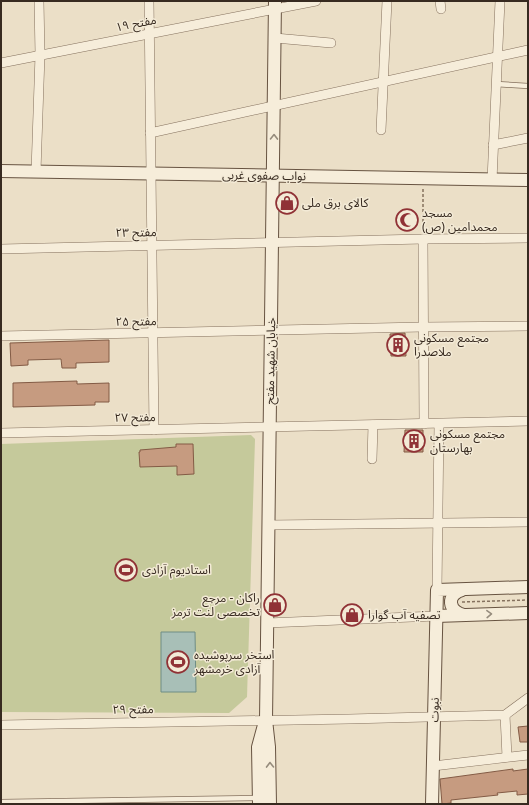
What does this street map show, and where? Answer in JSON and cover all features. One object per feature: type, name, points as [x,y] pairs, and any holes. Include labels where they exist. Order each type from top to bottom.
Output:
[{"type":"street","points":[[36,171],[40,55],[39,1]]},
{"type":"street","points":[[148,1],[154,430]]},
{"type":"street","name":"مفتح ۱۹","points":[[1,63],[149,34],[275,5],[316,1]]},
{"type":"street","points":[[382,130],[387,1]]},
{"type":"street","points":[[492,180],[500,1]]},
{"type":"street","name":"خیابان شهید مفتح","points":[[270,804],[269,747],[266,720],[275,5]]},
{"type":"street","points":[[274,38],[331,43]]},
{"type":"street","points":[[150,133],[528,50]]},
{"type":"street","points":[[493,146],[528,138]]},
{"type":"street","name":"نواب صفوی غربی","points":[[1,171],[528,180]]},
{"type":"street","name":"مفتح ۲۳","points":[[1,249],[272,242],[528,238]]},
{"type":"street","points":[[423,239],[424,424]]},
{"type":"street","name":"مفتح ۲۵","points":[[1,336],[528,326]]},
{"type":"street","name":"مفتح ۲۷","points":[[1,433],[528,421]]},
{"type":"street","points":[[439,424],[437,590],[528,587]]},
{"type":"street","points":[[372,459],[373,425]]},
{"type":"street","points":[[268,525],[528,522]]},
{"type":"street","name":"نبوت","points":[[432,804],[437,590]]},
{"type":"street","points":[[462,590],[455,593],[451,599],[451,603],[454,610],[464,615]]},
{"type":"street","points":[[267,623],[528,613]]},
{"type":"street","points":[[507,757],[506,715],[528,698]]},
{"type":"street","name":"مفتح ۲۹","points":[[1,725],[506,715]]},
{"type":"street","name":"خیابان شهید مفتح","points":[[259,801],[258,747],[266,720]]},
{"type":"street","points":[[433,766],[528,755]]},
{"type":"lane","points":[[496,84],[528,86]]},
{"type":"lane","points":[[1,802],[259,801]]},
{"type":"path","points":[[423,178],[423,239]]},
{"type":"path","points":[[451,599],[456,602],[528,600]]},
{"type":"green space","name":"استادیوم آزادی","points":[[251,435],[255,439],[247,697],[229,713],[1,712],[1,444]]},
{"type":"water","name":"استخر سرپوشیده آزادی خرمشهر","points":[[161,632],[195,632],[196,692],[161,692]]},
{"type":"building","name":"مجتمع مسکونی ملاصدرا","points":[[405,333],[406,356],[391,356],[390,334]]},
{"type":"building","points":[[109,340],[109,362],[76,363],[76,368],[62,368],[61,359],[28,360],[28,365],[11,366],[10,343]]},
{"type":"building","points":[[77,381],[77,384],[109,383],[109,402],[95,402],[95,405],[13,407],[13,383]]},
{"type":"building","name":"مجتمع مسکونی بهارستان","points":[[405,430],[423,430],[423,452],[404,452]]},
{"type":"building","points":[[176,444],[193,444],[194,474],[177,475],[177,466],[140,467],[140,450],[176,447]]},
{"type":"building","points":[[528,726],[528,742],[520,742],[518,727]]},
{"type":"building","points":[[513,769],[513,771],[528,769],[528,794],[517,795],[517,791],[497,793],[498,795],[451,800],[451,803],[442,804],[440,779]]},
{"type":"place","name":"کالای برق ملی","points":[[287,203]]},
{"type":"place","name":"مسجد محمدامین (ص)","points":[[407,220]]},
{"type":"place","name":"مجتمع مسکونی ملاصدرا","points":[[398,345]]},
{"type":"place","name":"مجتمع مسکونی بهارستان","points":[[414,441]]},
{"type":"place","name":"استادیوم آزادی","points":[[126,570]]},
{"type":"place","name":"راکان - مرجع تخصصی لنت ترمز","points":[[275,605]]},
{"type":"place","name":"تصفیه آب گوارا","points":[[352,615]]},
{"type":"place","name":"استخر سرپوشیده آزادی خرمشهر","points":[[178,662]]}]
